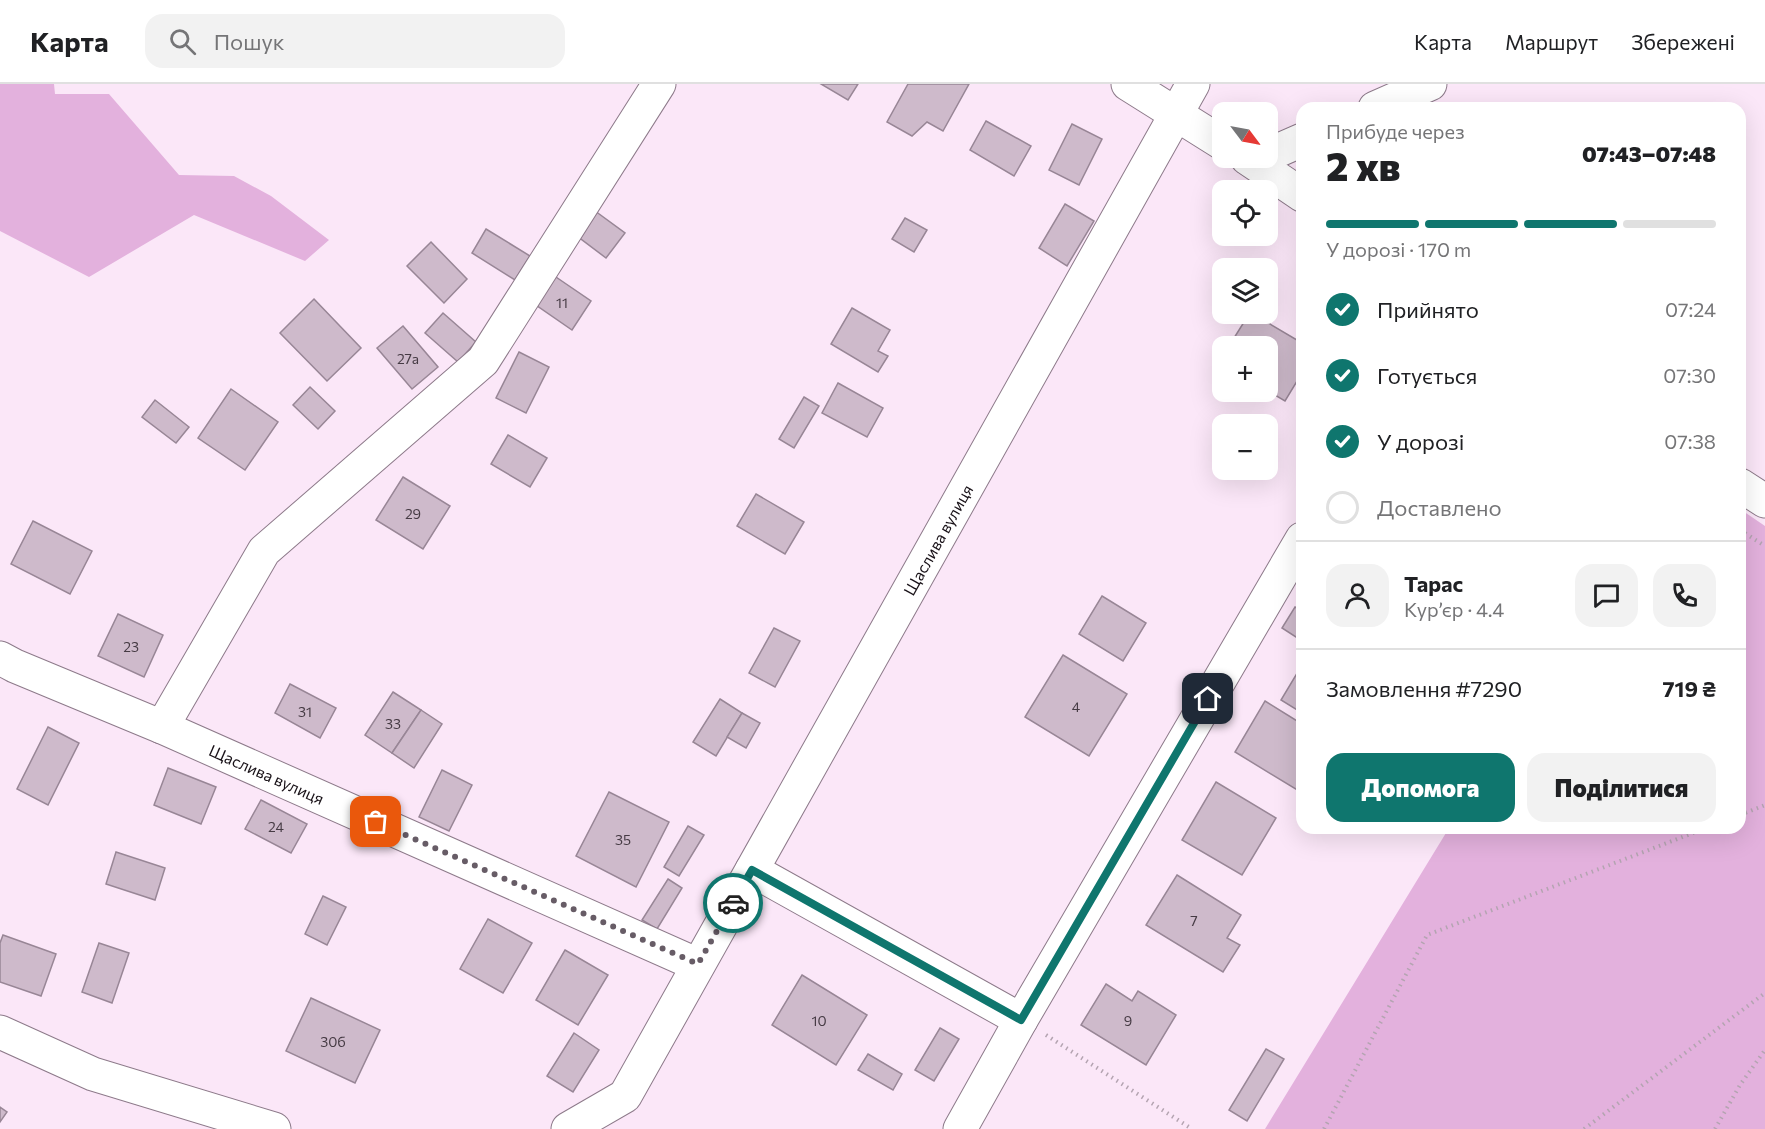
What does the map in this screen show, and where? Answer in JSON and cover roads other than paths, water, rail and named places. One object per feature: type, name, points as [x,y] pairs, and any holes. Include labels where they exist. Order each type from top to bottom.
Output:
[{"type":"street","points":[[162,727],[264,551],[483,361],[659,84]]},
{"type":"street","points":[[1128,84],[1212,137]]},
{"type":"street","name":"Щаслива вулиця","points":[[568,1129],[625,1096],[1193,84]]},
{"type":"street","points":[[1389,102],[1430,84]]},
{"type":"street","points":[[1278,150],[1296,142]]},
{"type":"street","points":[[1269,168],[1296,190]]},
{"type":"street","points":[[1746,489],[1765,501]]},
{"type":"street","points":[[960,1129],[1021,1020],[1296,549]]},
{"type":"street","name":"Щаслива вулиця","points":[[0,658],[162,727],[698,964]]},
{"type":"street","points":[[752,870],[1021,1020]]},
{"type":"street","points":[[0,1032],[93,1074],[274,1129]]}]
